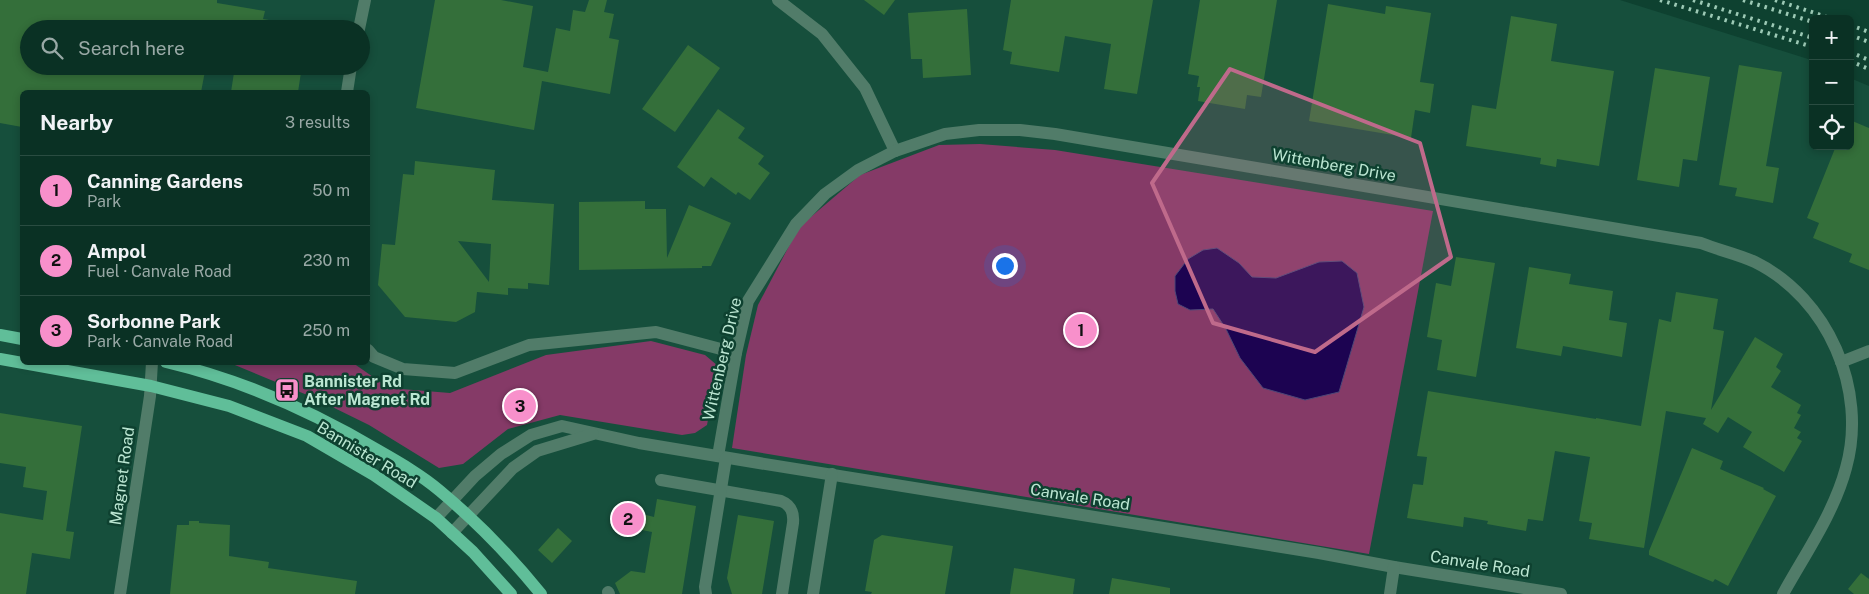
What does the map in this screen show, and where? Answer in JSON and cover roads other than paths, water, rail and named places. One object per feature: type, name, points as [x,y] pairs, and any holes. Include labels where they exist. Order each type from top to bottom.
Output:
[{"type":"main road","points":[[0,335],[20,339]]},
{"type":"main road","name":"Bannister Road","points":[[0,359],[20,363]]},
{"type":"main road","name":"Bannister Road","points":[[34,365],[151,386],[229,406],[307,436],[374,475],[436,518],[473,552],[511,594]]},
{"type":"main road","name":"Bannister Road","points":[[179,365],[240,383],[321,418],[400,463],[426,480],[451,500],[540,594]]},
{"type":"street","points":[[361,20],[365,0]]},
{"type":"street","points":[[778,0],[822,34],[865,88],[895,151]]},
{"type":"street","points":[[347,90],[350,75]]},
{"type":"street","name":"Wittenberg Drive","points":[[706,594],[705,587],[720,490],[722,457],[736,352],[748,301],[796,224],[832,189],[858,170],[895,151],[945,134],[979,130],[1020,130],[1055,134],[1701,244],[1755,262],[1782,279],[1809,305],[1826,330],[1841,362],[1849,386],[1853,431],[1846,468],[1831,507],[1784,594]]},
{"type":"street","points":[[370,352],[374,357],[403,369],[455,373],[529,345],[656,332],[736,352]]},
{"type":"street","points":[[1841,362],[1869,352]]},
{"type":"street","name":"Magnet Road","points":[[120,594],[151,386],[152,365]]},
{"type":"street","name":"Canvale Road","points":[[436,518],[474,476],[501,454],[531,435],[562,426],[722,457],[1310,551],[1394,567],[1561,594]]},
{"type":"street","name":"Canvale Road","points":[[452,533],[513,468],[537,451],[595,433]]},
{"type":"street","points":[[813,594],[832,474]]},
{"type":"street","points":[[660,480],[781,501],[787,504],[791,509],[793,523],[782,594]]},
{"type":"street","points":[[1390,594],[1394,567]]},
{"type":"railway","points":[[1660,0],[1809,46]]},
{"type":"railway","points":[[1693,0],[1809,37]]},
{"type":"railway","points":[[1743,0],[1809,21]]},
{"type":"railway","points":[[1775,0],[1821,15]]},
{"type":"railway","points":[[1854,26],[1869,32]]},
{"type":"railway","points":[[1854,36],[1869,42]]},
{"type":"railway","points":[[1854,54],[1869,60]]},
{"type":"railway","points":[[1854,63],[1869,69]]},
{"type":"place","name":"Canning Gardens","points":[[1081,330]]},
{"type":"place","name":"Bannister Rd After Magnet Rd","points":[[287,390]]},
{"type":"place","name":"Sorbonne Park","points":[[520,406]]},
{"type":"place","name":"Ampol","points":[[628,519]]}]
